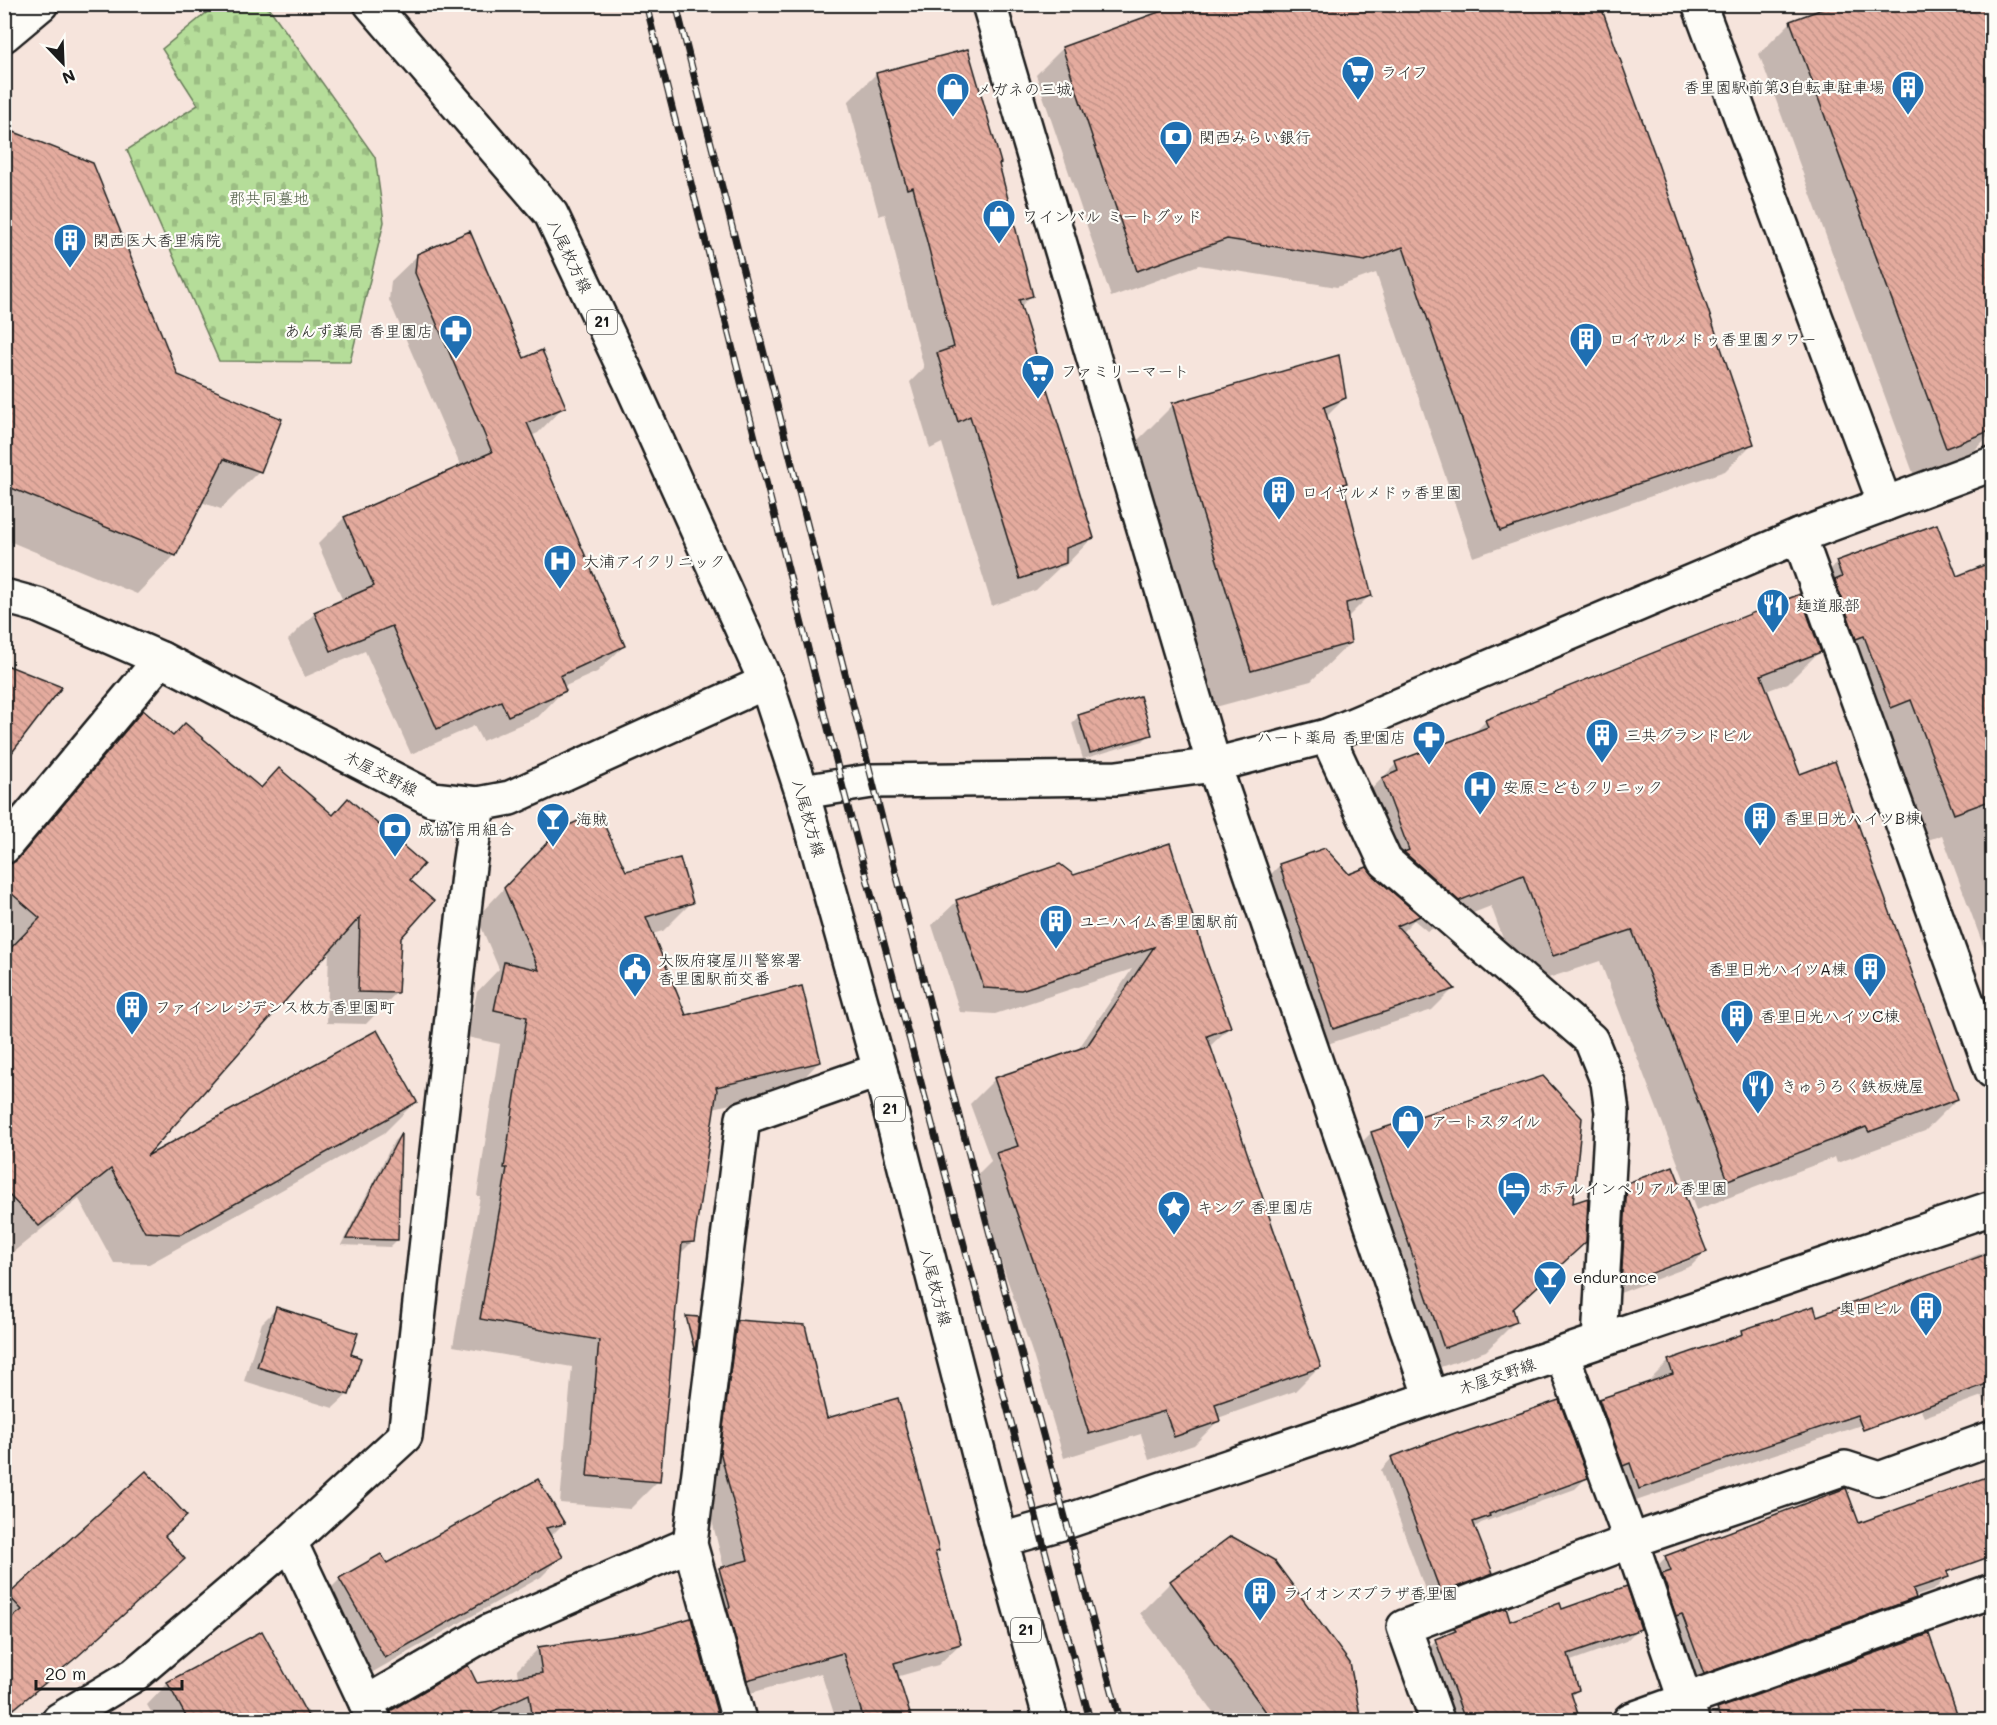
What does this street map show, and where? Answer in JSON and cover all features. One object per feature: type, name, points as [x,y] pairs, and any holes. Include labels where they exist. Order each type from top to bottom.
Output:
[{"type":"street","points":[[4,35],[41,4]]},
{"type":"street","name":"八尾枚方線","points":[[371,4],[551,214],[630,381],[766,682],[802,792],[879,1070],[1001,1540],[1051,1720]]},
{"type":"street","points":[[989,4],[1214,765],[1431,1398]]},
{"type":"street","points":[[1700,4],[1885,504]]},
{"type":"street","points":[[802,792],[872,781],[1117,778],[1214,765],[1327,736],[1799,536],[1992,464]]},
{"type":"street","points":[[1799,536],[1992,1071]]},
{"type":"street","name":"木屋交野線","points":[[4,596],[37,605],[161,659],[432,799],[478,804],[510,798],[766,682]]},
{"type":"street","points":[[4,847],[161,659]]},
{"type":"street","points":[[1327,736],[1385,861],[1591,1040],[1608,1082],[1612,1112],[1599,1341]]},
{"type":"street","points":[[59,1720],[134,1675],[290,1542],[405,1436],[469,866],[478,804]]},
{"type":"street","points":[[739,1720],[690,1544],[743,1118],[879,1070]]},
{"type":"street","name":"木屋交野線","points":[[1001,1540],[1065,1522],[1992,1208]]},
{"type":"street","points":[[1562,1354],[1631,1541],[1688,1711]]},
{"type":"street","points":[[1437,1720],[1404,1627],[1631,1541],[1845,1468],[1879,1479],[1992,1438]]},
{"type":"street","points":[[290,1542],[370,1712],[488,1632],[690,1544]]},
{"type":"street","points":[[1630,1720],[1688,1711],[1992,1591]]},
{"type":"green space","name":"郡共同墓地","points":[[216,5],[267,5],[375,157],[384,222],[350,362],[219,361],[127,150],[198,105],[162,49]]},
{"type":"building","points":[[1181,4],[1600,4],[1655,155],[1754,444],[1500,531],[1403,247],[1365,261],[1227,239],[1137,271],[1062,47]]},
{"type":"building","name":"香里園駅前第3自転車駐車場","points":[[1836,4],[1992,4],[1992,430],[1946,448],[1790,21]]},
{"type":"building","points":[[968,49],[1001,163],[999,164],[1033,296],[1019,300],[1094,538],[1066,548],[1066,563],[1020,579],[970,416],[958,422],[937,353],[954,347],[913,187],[907,189],[876,73]]},
{"type":"building","name":"関西医大香里病院","points":[[4,128],[93,163],[178,375],[282,419],[261,472],[224,459],[176,556],[4,485]]},
{"type":"building","points":[[470,231],[524,358],[542,350],[566,407],[527,423],[625,646],[560,676],[566,691],[508,716],[501,701],[437,729],[392,626],[331,651],[314,612],[374,586],[344,517],[492,452],[415,273],[417,254]]},
{"type":"building","name":"ロイヤルメドゥ香里園","points":[[1339,355],[1346,398],[1324,407],[1347,483],[1343,484],[1372,596],[1346,603],[1351,643],[1251,671],[1203,515],[1172,403]]},
{"type":"building","points":[[1937,524],[1957,576],[1992,562],[1992,800],[1954,814],[1911,700],[1891,708],[1864,636],[1856,639],[1835,580],[1842,577],[1836,561]]},
{"type":"building","points":[[1800,594],[1821,652],[1761,675],[1800,774],[1835,761],[1958,1099],[1869,1132],[1866,1127],[1728,1180],[1632,930],[1553,956],[1523,875],[1459,901],[1404,852],[1409,850],[1382,778],[1398,771],[1395,762],[1488,727],[1485,720]]},
{"type":"building","points":[[4,664],[62,687],[4,763]]},
{"type":"building","points":[[1140,696],[1152,735],[1090,753],[1078,715]]},
{"type":"building","points":[[143,710],[173,736],[185,723],[261,788],[279,768],[333,815],[348,798],[424,864],[410,880],[434,901],[401,938],[398,993],[358,992],[360,917],[147,1156],[377,1030],[417,1102],[181,1234],[145,1232],[111,1169],[39,1226],[4,1190],[4,955],[40,918],[4,887],[4,867],[18,859]]},
{"type":"building","points":[[598,812],[626,871],[680,858],[693,903],[646,917],[686,1015],[802,986],[821,1062],[716,1087],[694,1242],[682,1243],[660,1482],[587,1476],[599,1340],[480,1319],[507,1168],[504,1168],[527,1017],[494,1010],[504,962],[539,970],[504,888],[560,829]]},
{"type":"building","points":[[1170,843],[1207,962],[1231,1027],[1207,1036],[1321,1367],[1215,1404],[1220,1421],[1174,1437],[1165,1411],[1089,1434],[1056,1327],[996,1153],[1018,1146],[994,1078],[1087,1046],[1154,947],[1021,990],[984,988],[956,900],[1060,864],[1074,875]]},
{"type":"building","points":[[1325,848],[1349,874],[1367,867],[1373,875],[1420,916],[1397,926],[1455,989],[1333,1029],[1279,864]]},
{"type":"building","points":[[1543,1076],[1582,1118],[1573,1203],[1588,1198],[1586,1242],[1513,1309],[1517,1322],[1444,1348],[1371,1132]]},
{"type":"building","points":[[401,1133],[398,1240],[346,1239]]},
{"type":"building","points":[[1673,1166],[1707,1252],[1621,1285],[1627,1183]]},
{"type":"building","points":[[1992,1252],[1992,1382],[1863,1430],[1857,1415],[1639,1489],[1630,1463],[1623,1466],[1599,1399],[1673,1374],[1668,1360],[1743,1334],[1742,1330],[1814,1306],[1817,1316]]},
{"type":"building","points":[[276,1307],[358,1333],[351,1354],[361,1358],[349,1395],[257,1367]]},
{"type":"building","points":[[686,1316],[699,1317],[695,1352]]},
{"type":"building","points":[[737,1320],[805,1325],[827,1418],[898,1398],[939,1551],[935,1552],[961,1644],[894,1663],[912,1720],[864,1720],[843,1653],[747,1680],[727,1608],[730,1607],[719,1568],[748,1560],[720,1451]]},
{"type":"building","points":[[1559,1400],[1588,1478],[1473,1522],[1493,1573],[1441,1593],[1391,1457],[1458,1432],[1459,1434]]},
{"type":"building","points":[[146,1471],[187,1516],[165,1536],[185,1559],[78,1656],[4,1717],[4,1624],[22,1610],[8,1595]]},
{"type":"building","points":[[1992,1475],[1992,1556],[1947,1572],[1949,1577],[1913,1589],[1916,1598],[1704,1674],[1682,1614],[1676,1616],[1662,1574],[1671,1571],[1665,1556],[1846,1488],[1859,1523]]},
{"type":"building","points":[[538,1479],[565,1524],[546,1528],[563,1557],[385,1658],[339,1578],[381,1554],[387,1563]]},
{"type":"building","name":"ライオンズプラザ香里園","points":[[1231,1536],[1274,1560],[1350,1663],[1361,1720],[1272,1720],[1170,1581]]},
{"type":"building","points":[[1627,1586],[1641,1629],[1568,1654],[1579,1690],[1571,1693],[1580,1720],[1465,1720],[1435,1639],[1456,1631],[1454,1628],[1506,1608],[1510,1621],[1560,1603],[1562,1609]]},
{"type":"building","points":[[691,1618],[719,1720],[533,1720],[529,1694],[491,1712],[495,1720],[393,1720],[390,1711],[468,1665],[477,1683],[542,1673],[538,1647],[642,1632]]},
{"type":"building","points":[[262,1631],[310,1720],[188,1720],[167,1682]]},
{"type":"building","points":[[1929,1634],[1959,1720],[1721,1720],[1717,1709]]},
{"type":"railway","points":[[646,4],[843,788],[1090,1720]]},
{"type":"railway","points":[[676,4],[949,1078],[1120,1720]]},
{"type":"place","name":"ライフ","points":[[1358,101]]},
{"type":"place","name":"香里園駅前第3自転車駐車場","points":[[1908,116]]},
{"type":"place","name":"メガネの三城","points":[[953,118]]},
{"type":"place","name":"関西みらい銀行","points":[[1176,166]]},
{"type":"place","name":"ワインバル ミートグッド","points":[[999,245]]},
{"type":"place","name":"関西医大香里病院","points":[[70,269]]},
{"type":"place","name":"あんず薬局 香里園店","points":[[456,360]]},
{"type":"place","name":"ロイヤルメドゥ香里園タワー","points":[[1586,368]]},
{"type":"place","name":"ファミリーマート","points":[[1038,400]]},
{"type":"place","name":"ロイヤルメドゥ香里園","points":[[1279,521]]},
{"type":"place","name":"大浦アイクリニック","points":[[560,590]]},
{"type":"place","name":"麺道服部","points":[[1773,634]]},
{"type":"place","name":"三共グランドビル","points":[[1602,764]]},
{"type":"place","name":"ハート薬局 香里園店","points":[[1429,766]]},
{"type":"place","name":"安原こどもクリニック","points":[[1480,816]]},
{"type":"place","name":"香里日光ハイツB棟","points":[[1760,847]]},
{"type":"place","name":"海賊","points":[[553,848]]},
{"type":"place","name":"成協信用組合","points":[[395,858]]},
{"type":"place","name":"ユニハイム香里園駅前","points":[[1056,950]]},
{"type":"place","name":"大阪府寝屋川警察署 香里園駅前交番","points":[[635,998]]},
{"type":"place","name":"香里日光ハイツA棟","points":[[1870,998]]},
{"type":"place","name":"ファインレジデンス枚方香里園町","points":[[132,1036]]},
{"type":"place","name":"香里日光ハイツC棟","points":[[1737,1045]]},
{"type":"place","name":"きゅうろく鉄板焼屋","points":[[1758,1115]]},
{"type":"place","name":"アートスタイル","points":[[1408,1150]]},
{"type":"place","name":"ホテルインペリアル香里園","points":[[1514,1217]]},
{"type":"place","name":"キング 香里園店","points":[[1174,1236]]},
{"type":"place","name":"endurance","points":[[1550,1306]]},
{"type":"place","name":"奥田ビル","points":[[1926,1337]]},
{"type":"place","name":"ライオンズプラザ香里園","points":[[1260,1622]]}]
